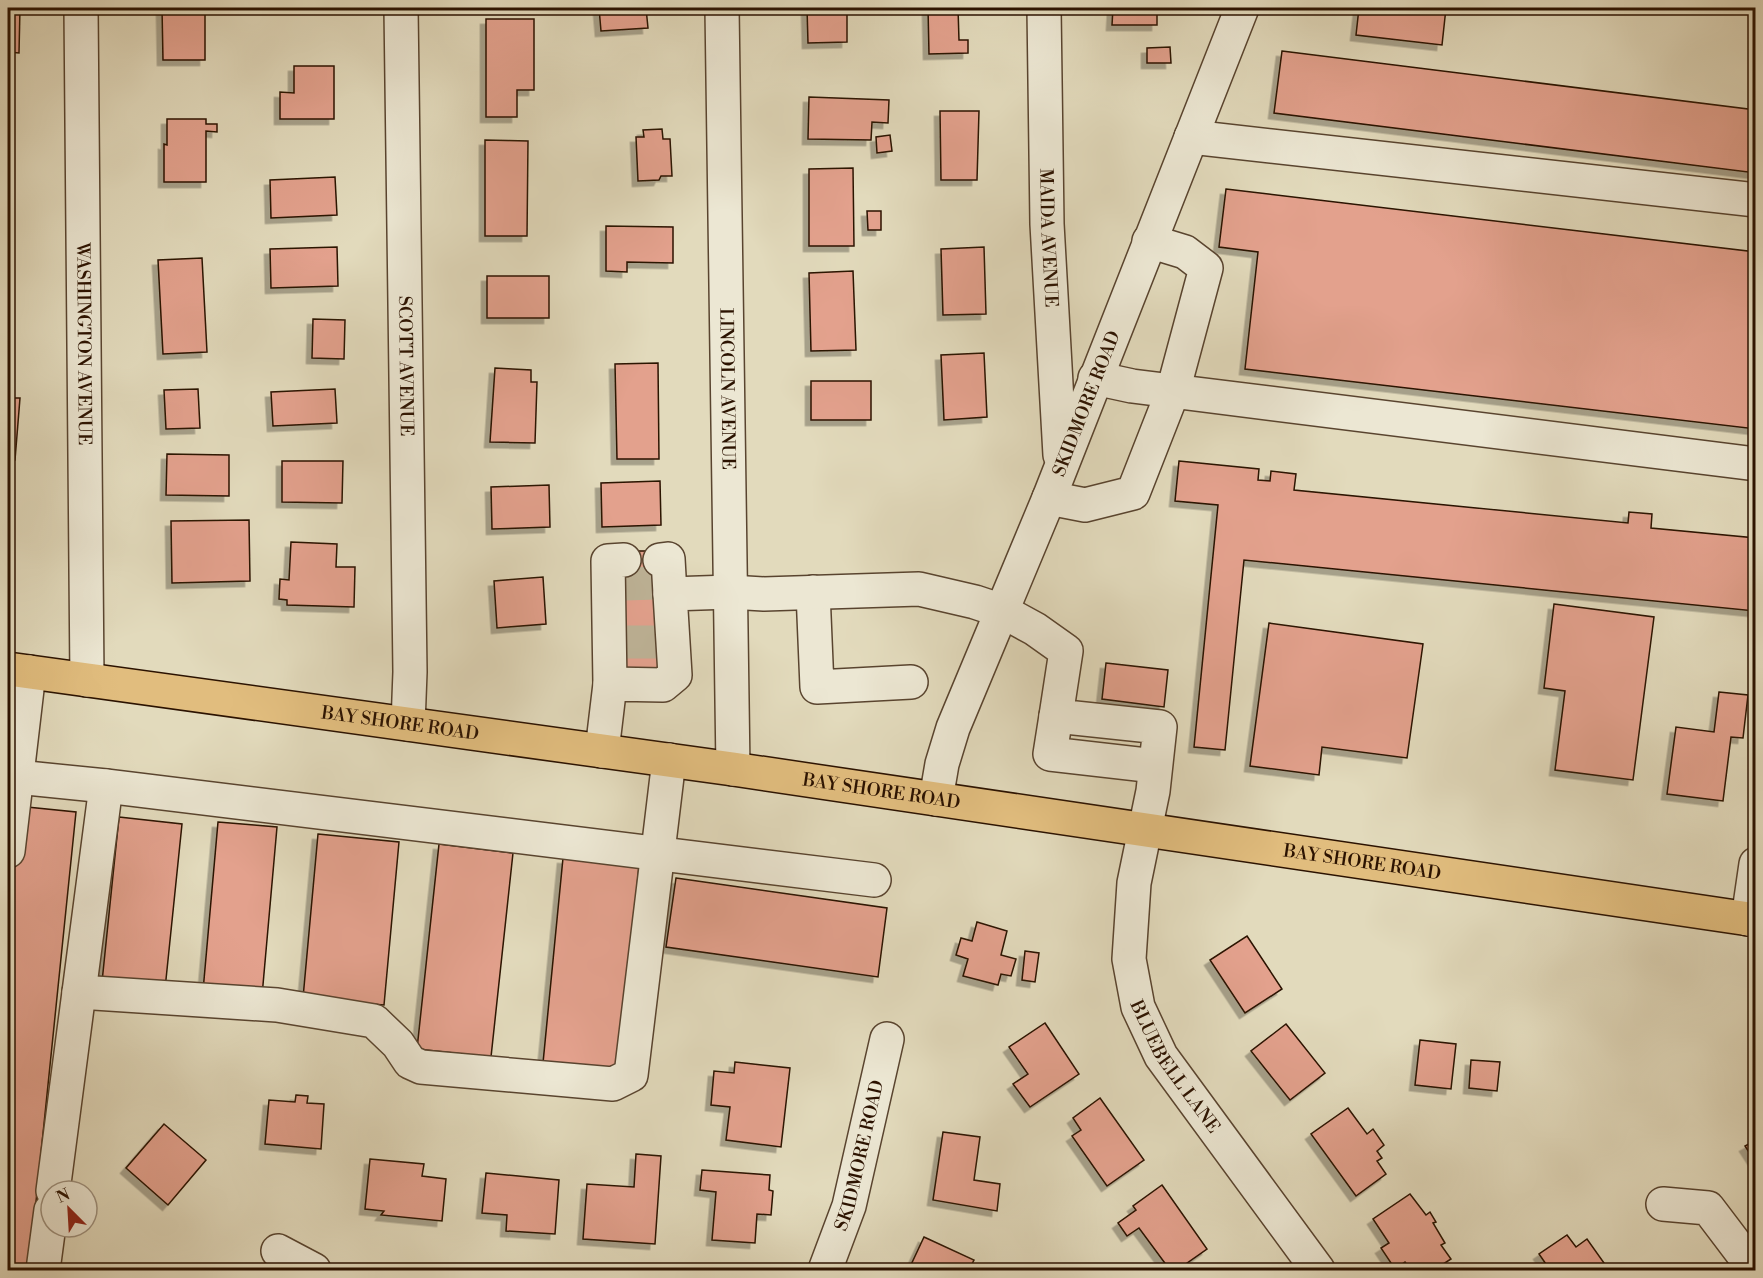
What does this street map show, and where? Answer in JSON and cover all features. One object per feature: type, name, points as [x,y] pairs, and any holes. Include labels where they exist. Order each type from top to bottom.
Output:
[{"type":"main road","name":"BAY SHORE ROAD","points":[[18,671],[733,769],[1752,919]]},
{"type":"street","name":"WASHINGTON AVENUE","points":[[81,8],[87,680]]},
{"type":"street","name":"SCOTT AVENUE","points":[[401,8],[410,672],[408,724]]},
{"type":"street","name":"LINCOLN AVENUE","points":[[722,8],[733,769]]},
{"type":"street","name":"MAIDA AVENUE","points":[[1044,8],[1047,224],[1061,466]]},
{"type":"street","name":"SKIDMORE ROAD","points":[[936,799],[942,764],[952,728],[1049,498],[1242,8]]},
{"type":"street","points":[[1191,137],[1755,200]]},
{"type":"street","points":[[1049,498],[1085,505],[1133,493],[1173,391],[1206,268],[1185,252],[1149,241]]},
{"type":"street","points":[[1095,378],[1132,386],[1755,464]]},
{"type":"street","points":[[610,684],[663,685],[675,675],[666,605],[730,592],[764,594],[919,589],[1002,611]]},
{"type":"street","points":[[813,592],[817,687],[911,682]]},
{"type":"street","points":[[602,751],[617,608]]},
{"type":"street","name":"BLUEBELL LANE","points":[[1002,611],[1035,629],[1066,651],[1056,716],[1160,727],[1153,791],[1134,883],[1129,959],[1138,1007],[1161,1056],[1318,1270]]},
{"type":"street","points":[[8,851],[16,777],[18,671]]},
{"type":"street","points":[[79,992],[277,1005],[374,1021],[398,1044],[410,1062],[420,1067],[613,1084],[631,1075],[669,760]]},
{"type":"street","points":[[16,777],[874,880]]},
{"type":"street","points":[[56,1179],[106,786]]},
{"type":"street","points":[[1752,919],[1755,864]]},
{"type":"street","name":"SKIDMORE ROAD","points":[[825,1270],[849,1206],[887,1039]]},
{"type":"street","points":[[1663,1204],[1708,1208],[1755,1270]]},
{"type":"street","points":[[43,1270],[47,1239]]},
{"type":"street","points":[[278,1251],[314,1270]]},
{"type":"building","points":[[8,8],[20,8],[19,53],[8,52]]},
{"type":"building","points":[[162,8],[205,8],[205,60],[163,60]]},
{"type":"building","points":[[599,8],[646,8],[648,28],[601,31]]},
{"type":"building","points":[[807,8],[847,8],[847,42],[808,43]]},
{"type":"building","points":[[928,8],[958,8],[959,40],[968,40],[968,53],[929,54]]},
{"type":"building","points":[[1113,8],[1157,8],[1157,25],[1112,25]]},
{"type":"building","points":[[1359,8],[1446,8],[1442,45],[1356,35]]},
{"type":"building","points":[[486,19],[534,19],[534,90],[517,90],[517,117],[486,117]]},
{"type":"building","points":[[1170,47],[1171,63],[1147,63],[1147,48]]},
{"type":"building","points":[[1282,51],[1756,110],[1756,173],[1274,113]]},
{"type":"building","points":[[294,66],[334,66],[334,119],[280,119],[280,92],[294,93]]},
{"type":"building","points":[[8,87],[13,87],[13,125],[8,125]]},
{"type":"building","points":[[809,97],[889,100],[888,123],[872,122],[871,140],[808,139]]},
{"type":"building","points":[[940,111],[979,111],[977,180],[941,180]]},
{"type":"building","points":[[167,119],[206,119],[206,124],[217,124],[217,132],[206,131],[206,182],[164,182],[164,144],[167,145]]},
{"type":"building","points":[[662,129],[663,139],[670,139],[672,176],[661,176],[659,180],[638,181],[636,137],[644,137],[643,130]]},
{"type":"building","points":[[890,135],[892,151],[877,153],[876,137]]},
{"type":"building","points":[[485,140],[528,141],[527,236],[485,236]]},
{"type":"building","points":[[853,168],[854,246],[809,246],[809,169]]},
{"type":"building","points":[[335,177],[337,215],[271,218],[270,180]]},
{"type":"building","points":[[1226,189],[1756,252],[1756,429],[1245,369],[1258,252],[1219,247]]},
{"type":"building","points":[[867,211],[881,211],[881,230],[868,230]]},
{"type":"building","points":[[606,226],[673,227],[673,263],[627,262],[627,272],[606,271]]},
{"type":"building","points":[[337,247],[338,286],[271,288],[270,249]]},
{"type":"building","points":[[984,247],[986,314],[943,315],[941,249]]},
{"type":"building","points":[[202,258],[207,352],[163,354],[158,260]]},
{"type":"building","points":[[853,271],[856,350],[811,351],[809,273]]},
{"type":"building","points":[[487,276],[549,276],[549,318],[487,318]]},
{"type":"building","points":[[14,280],[14,310],[8,310],[8,281]]},
{"type":"building","points":[[313,319],[345,320],[344,359],[312,358]]},
{"type":"building","points":[[984,353],[987,417],[944,420],[941,355]]},
{"type":"building","points":[[658,363],[659,459],[617,459],[615,364]]},
{"type":"building","points":[[495,368],[531,370],[531,382],[537,382],[535,443],[490,442]]},
{"type":"building","points":[[811,381],[871,381],[871,420],[811,420]]},
{"type":"building","points":[[198,389],[200,428],[166,429],[164,390]]},
{"type":"building","points":[[335,389],[337,423],[273,426],[271,392]]},
{"type":"building","points":[[8,398],[20,398],[15,460],[8,459]]},
{"type":"building","points":[[167,454],[229,455],[229,496],[166,495]]},
{"type":"building","points":[[282,461],[343,461],[342,503],[282,502]]},
{"type":"building","points":[[1179,461],[1259,469],[1258,480],[1270,481],[1271,471],[1296,474],[1294,490],[1628,523],[1629,512],[1652,514],[1651,528],[1756,538],[1755,611],[1244,560],[1225,750],[1194,747],[1218,505],[1175,501]]},
{"type":"building","points":[[660,481],[661,525],[602,527],[601,483]]},
{"type":"building","points":[[549,485],[550,527],[492,529],[491,487]]},
{"type":"building","points":[[249,520],[250,581],[172,583],[171,521]]},
{"type":"building","points":[[8,540],[14,540],[14,577],[8,577]]},
{"type":"building","points":[[291,542],[337,544],[336,567],[355,567],[354,607],[287,605],[287,600],[279,599],[280,579],[289,580]]},
{"type":"building","points":[[624,551],[660,551],[661,676],[625,676]]},
{"type":"building","points":[[543,577],[546,624],[497,628],[494,581]]},
{"type":"building","points":[[1554,604],[1654,617],[1633,780],[1555,770],[1565,691],[1544,688]]},
{"type":"building","points":[[1269,623],[1423,644],[1407,758],[1322,747],[1319,775],[1250,766]]},
{"type":"building","points":[[1106,663],[1168,670],[1164,707],[1102,699]]},
{"type":"building","points":[[1719,692],[1748,695],[1743,738],[1731,737],[1723,801],[1667,794],[1676,727],[1714,732]]},
{"type":"building","points":[[17,806],[76,812],[29,1270],[8,1270],[8,898]]},
{"type":"building","points":[[119,817],[182,824],[165,989],[102,982]]},
{"type":"building","points":[[218,822],[277,827],[262,996],[203,991]]},
{"type":"building","points":[[318,834],[399,842],[384,1005],[303,998]]},
{"type":"building","points":[[439,844],[513,853],[491,1057],[417,1049]]},
{"type":"building","points":[[563,858],[639,866],[619,1070],[543,1063]]},
{"type":"building","points":[[676,878],[887,908],[878,977],[666,947]]},
{"type":"building","points":[[977,922],[1007,931],[1001,955],[1016,959],[1011,976],[1001,974],[998,985],[963,976],[968,959],[956,955],[961,938],[972,941]]},
{"type":"building","points":[[1247,936],[1282,989],[1245,1013],[1210,960]]},
{"type":"building","points":[[1025,951],[1039,953],[1035,982],[1022,980]]},
{"type":"building","points":[[1045,1023],[1079,1074],[1030,1107],[1013,1084],[1028,1074],[1009,1047]]},
{"type":"building","points":[[1286,1024],[1325,1073],[1290,1100],[1251,1051]]},
{"type":"building","points":[[1420,1040],[1456,1044],[1451,1089],[1415,1085]]},
{"type":"building","points":[[1471,1060],[1500,1062],[1497,1091],[1469,1088]]},
{"type":"building","points":[[735,1062],[790,1068],[781,1147],[726,1140],[730,1107],[711,1105],[714,1071],[734,1073]]},
{"type":"building","points":[[296,1095],[308,1096],[307,1103],[324,1104],[321,1149],[265,1144],[269,1100],[295,1102]]},
{"type":"building","points":[[1100,1098],[1144,1160],[1107,1186],[1072,1136],[1081,1130],[1073,1118]]},
{"type":"building","points":[[1348,1108],[1367,1134],[1373,1129],[1384,1145],[1377,1151],[1382,1158],[1377,1161],[1386,1174],[1356,1196],[1311,1134]]},
{"type":"building","points":[[164,1124],[206,1160],[168,1205],[126,1168]]},
{"type":"building","points":[[943,1132],[980,1137],[974,1180],[1000,1184],[997,1211],[933,1200]]},
{"type":"building","points":[[1756,1140],[1756,1163],[1745,1146]]},
{"type":"building","points":[[636,1154],[661,1156],[655,1244],[583,1239],[587,1184],[634,1187]]},
{"type":"building","points":[[370,1159],[424,1164],[422,1176],[446,1179],[442,1221],[381,1215],[384,1211],[365,1209]]},
{"type":"building","points":[[702,1170],[770,1175],[769,1190],[773,1191],[771,1215],[757,1214],[755,1243],[712,1240],[716,1192],[700,1190]]},
{"type":"building","points":[[486,1173],[559,1180],[555,1234],[506,1231],[507,1215],[482,1213]]},
{"type":"building","points":[[1162,1185],[1207,1249],[1177,1270],[1170,1270],[1139,1228],[1127,1236],[1118,1223],[1136,1210],[1133,1206]]},
{"type":"building","points":[[1410,1194],[1426,1215],[1430,1212],[1436,1222],[1433,1223],[1445,1243],[1441,1245],[1451,1259],[1434,1270],[1411,1270],[1405,1262],[1395,1269],[1381,1248],[1389,1243],[1373,1219]]},
{"type":"building","points":[[1567,1235],[1576,1247],[1587,1239],[1609,1270],[1542,1270],[1548,1267],[1539,1254]]},
{"type":"building","points":[[924,1237],[974,1260],[972,1264],[985,1270],[909,1269]]},
{"type":"building","points":[[158,1266],[160,1270],[145,1270]]},
{"type":"tunnel","points":[[624,584],[660,583]]},
{"type":"tunnel","points":[[624,642],[661,642]]}]
